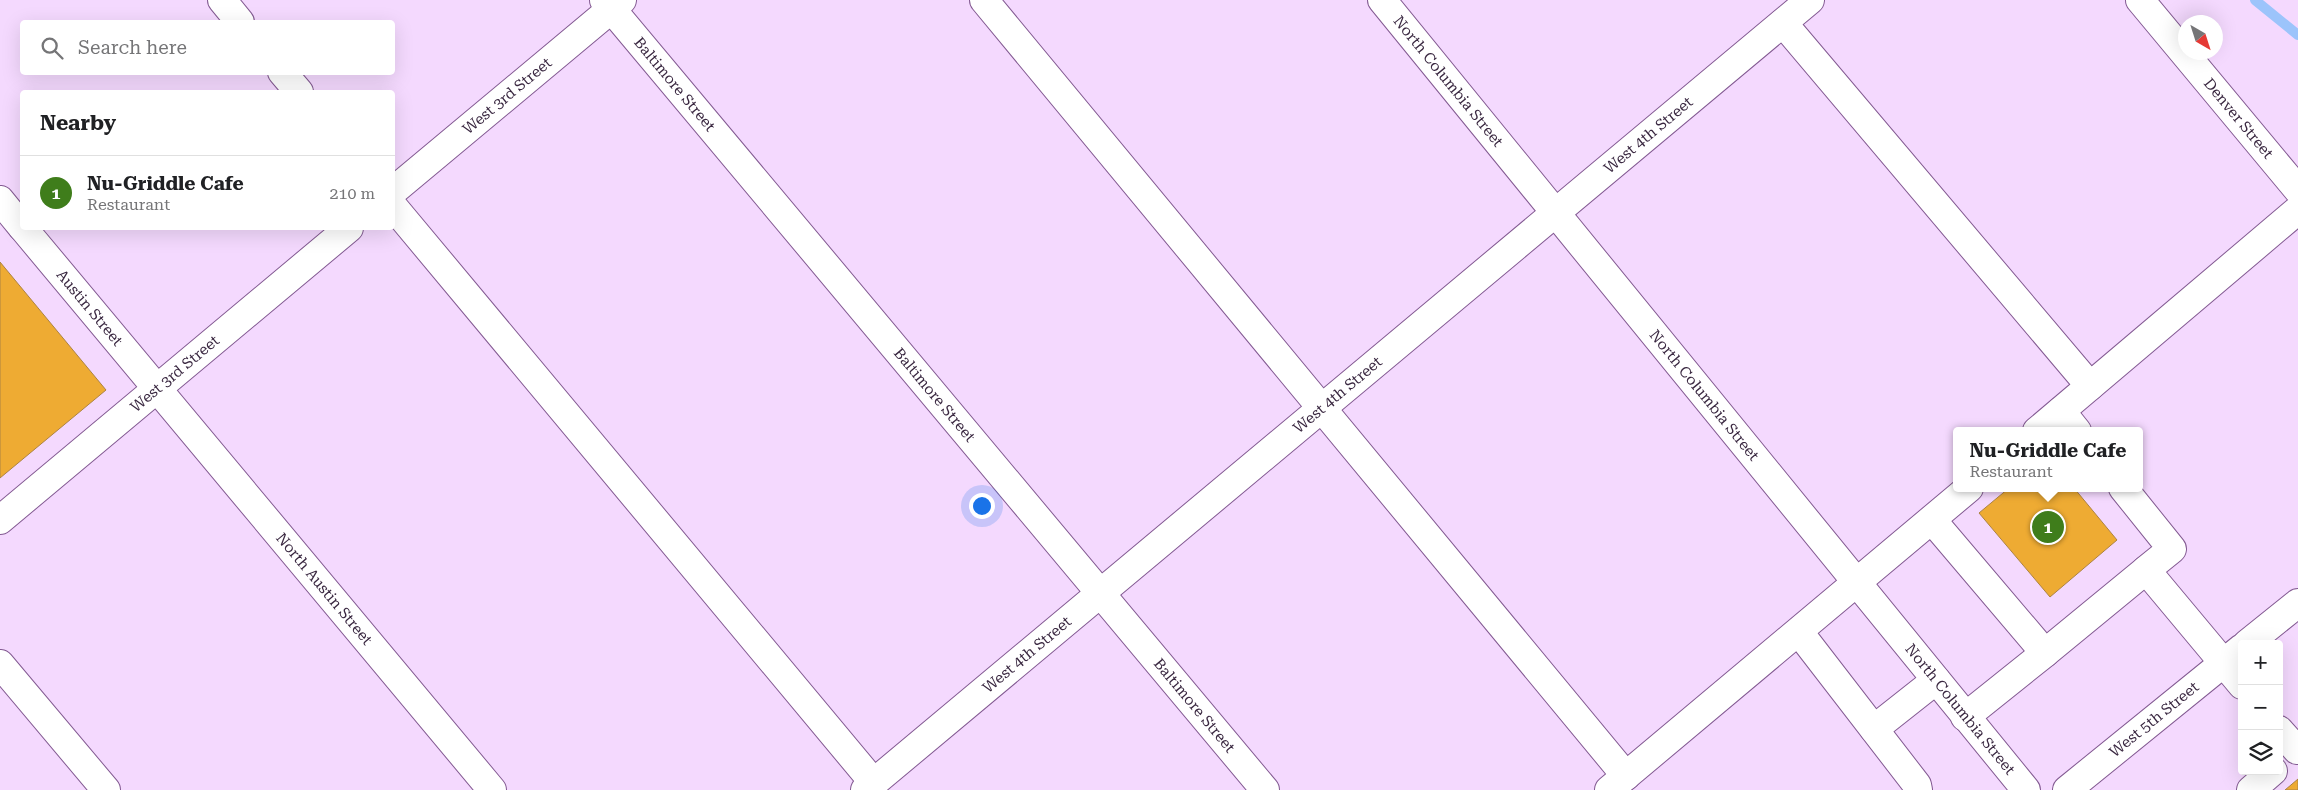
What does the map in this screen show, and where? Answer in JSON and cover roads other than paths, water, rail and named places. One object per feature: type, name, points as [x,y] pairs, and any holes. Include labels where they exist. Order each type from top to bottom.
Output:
[{"type":"street","points":[[222,0],[238,20]]},
{"type":"street","points":[[984,0],[1322,408],[1618,783],[1964,492]]},
{"type":"street","name":"North Columbia Street","points":[[1382,0],[2026,790]]},
{"type":"street","name":"West 4th Street","points":[[870,786],[1810,0]]},
{"type":"street","name":"Denver Street","points":[[2140,0],[2298,190]]},
{"type":"street","name":"West 3rd Street","points":[[395,189],[612,3]]},
{"type":"street","name":"Baltimore Street","points":[[612,3],[1265,790]]},
{"type":"street","points":[[1783,23],[2090,386]]},
{"type":"street","points":[[284,75],[296,90]]},
{"type":"street","name":"Austin Street","points":[[0,200],[20,223]]},
{"type":"street","points":[[395,209],[870,786]]},
{"type":"street","points":[[2050,427],[2069,421],[2090,386],[2298,210]]},
{"type":"street","name":"Austin Street","points":[[25,230],[156,389]]},
{"type":"street","name":"West 3rd Street","points":[[0,520],[348,230]]},
{"type":"street","name":"North Austin Street","points":[[156,389],[492,790]]},
{"type":"street","points":[[1965,717],[2172,549],[2126,492]]},
{"type":"street","points":[[1932,520],[2045,653]]},
{"type":"street","points":[[2146,570],[2232,656],[2238,673]]},
{"type":"street","points":[[2253,640],[2298,603]]},
{"type":"street","points":[[1799,632],[1917,785],[1918,790]]},
{"type":"street","name":"West 5th Street","points":[[2067,790],[2232,656]]},
{"type":"street","points":[[0,664],[106,790]]},
{"type":"street","points":[[1874,729],[1936,680]]},
{"type":"street","points":[[2283,738],[2291,755]]},
{"type":"street","points":[[2251,790],[2268,775]]},
{"type":"waterway","points":[[2255,0],[2298,35]]},
{"type":"place","name":"Nu-Griddle Cafe","points":[[2048,527]]}]
